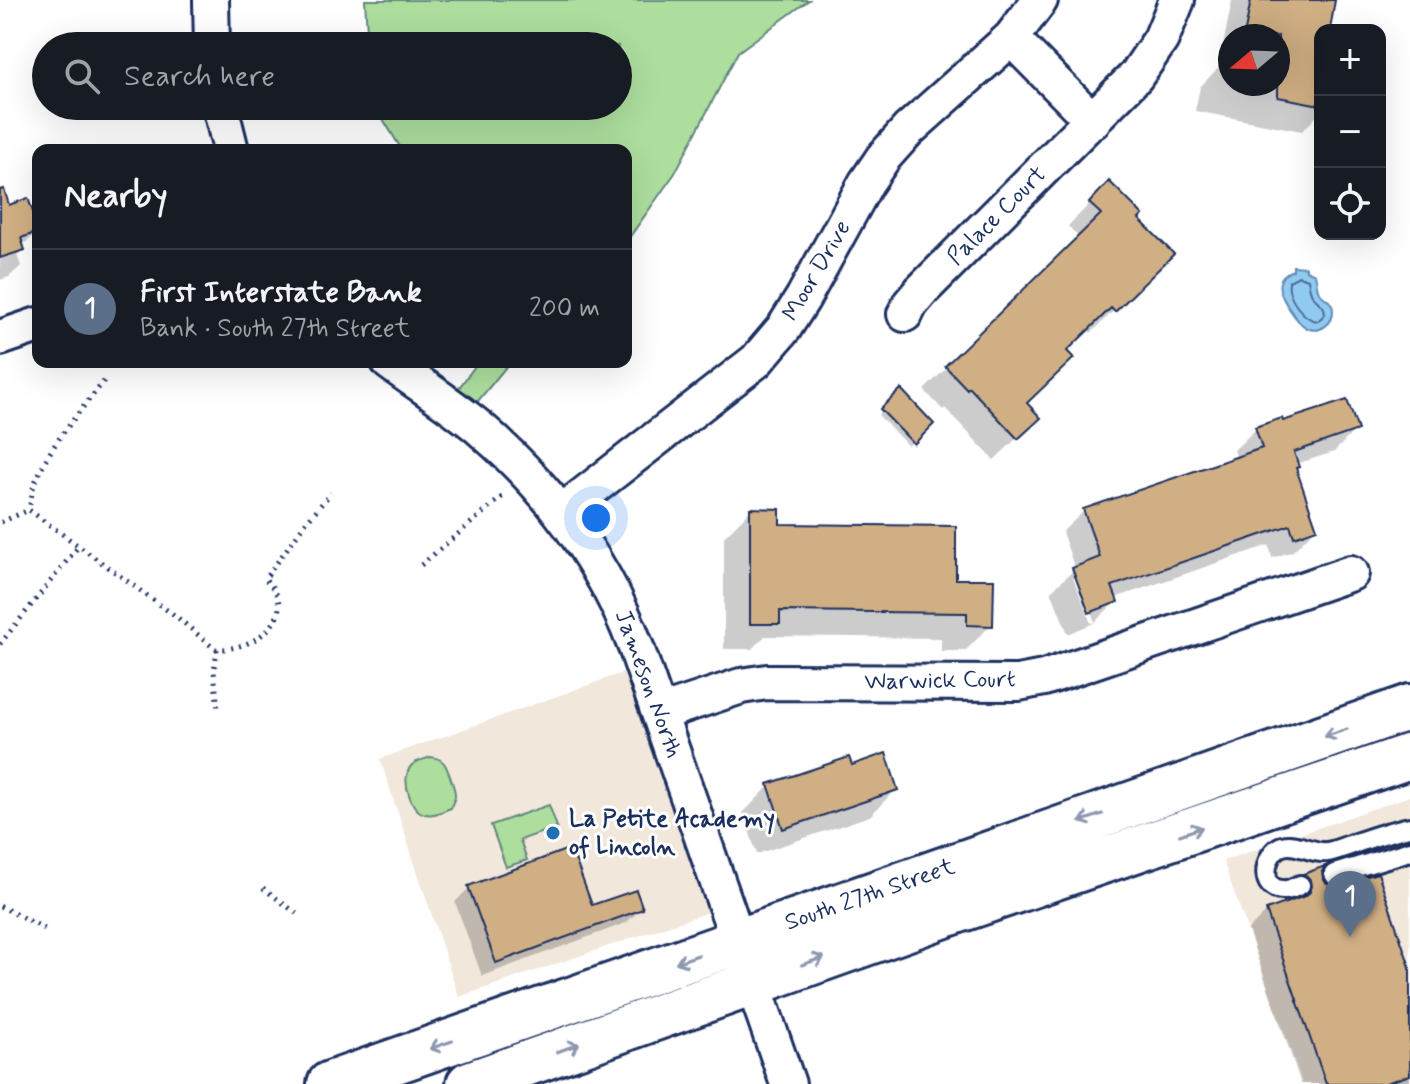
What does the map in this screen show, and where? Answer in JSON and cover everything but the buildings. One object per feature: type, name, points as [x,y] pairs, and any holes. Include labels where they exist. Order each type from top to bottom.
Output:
[{"type":"main road","name":"South 27th Street","points":[[330,1084],[1410,707]]},
{"type":"main road","name":"South 27th Street","points":[[469,1084],[753,982],[1410,756]]},
{"type":"street","points":[[211,0],[211,32]]},
{"type":"street","name":"Moor Drive","points":[[562,512],[756,361],[784,328],[803,298],[883,158],[908,130],[1011,38],[1040,0]]},
{"type":"street","name":"Palace Court","points":[[905,314],[921,291],[1136,76],[1161,39],[1177,0]]},
{"type":"street","points":[[1011,38],[1093,121]]},
{"type":"street","points":[[224,120],[230,144]]},
{"type":"street","points":[[0,338],[32,327]]},
{"type":"street","name":"Jameson North","points":[[397,368],[481,429],[524,469],[562,512],[605,577],[628,625],[660,713],[788,1084]]},
{"type":"street","name":"Warwick Court","points":[[660,713],[741,686],[767,682],[1018,683],[1044,678],[1351,573]]},
{"type":"lane","points":[[1300,885],[1284,891],[1277,889],[1267,878],[1266,863],[1280,847],[1291,845],[1326,853],[1410,827]]},
{"type":"lane","points":[[1334,874],[1410,851]]},
{"type":"path","points":[[29,510],[42,467],[104,381]]},
{"type":"path","points":[[1,522],[29,510],[217,649],[243,645],[267,633],[278,611],[279,600],[265,579],[331,493]]},
{"type":"path","points":[[421,565],[503,496]]},
{"type":"path","points":[[0,644],[78,547]]},
{"type":"path","points":[[217,649],[214,671],[218,709]]},
{"type":"path","points":[[263,888],[300,916]]},
{"type":"path","points":[[0,906],[49,931]]},
{"type":"shaded area","name":"La Petite Academy of Lincoln","points":[[642,666],[726,906],[459,997],[380,759]]},
{"type":"shaded area","points":[[1410,796],[1410,1084],[1303,1084],[1223,861]]},
{"type":"green space","points":[[365,0],[809,0],[738,52],[675,173],[632,234],[632,144],[398,144],[384,120],[632,120],[632,32],[367,32]]},
{"type":"green space","points":[[474,368],[505,368],[465,417],[447,404]]},
{"type":"green space","points":[[431,757],[444,763],[455,796],[451,808],[425,814],[412,802],[407,775],[411,766]]},
{"type":"green space","points":[[549,805],[557,827],[520,840],[527,860],[506,867],[491,825]]},
{"type":"water","points":[[1293,266],[1306,267],[1315,274],[1319,292],[1331,304],[1331,319],[1317,330],[1303,325],[1284,300],[1280,282],[1293,270]]},
{"type":"place","name":"La Petite Academy of Lincoln","points":[[553,833]]},
{"type":"place","name":"First Interstate Bank","points":[[1350,937]]}]
